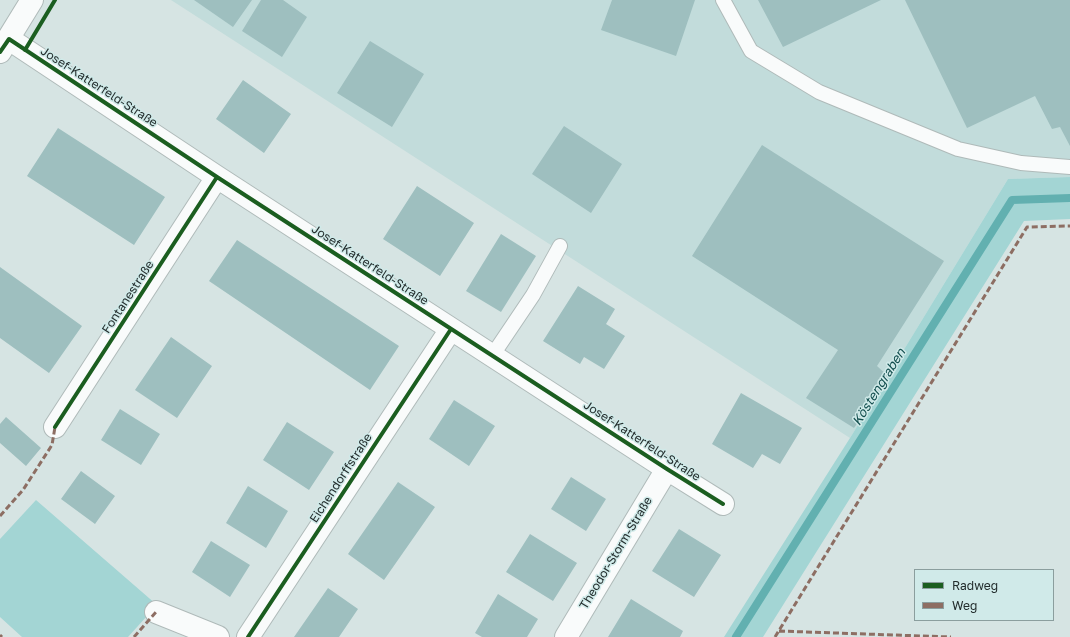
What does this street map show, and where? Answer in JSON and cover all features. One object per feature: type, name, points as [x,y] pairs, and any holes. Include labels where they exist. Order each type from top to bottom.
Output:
[{"type":"street","points":[[4,46],[32,0]]},
{"type":"street","name":"Josef-Katterfeld-Straße","points":[[4,46],[217,177],[667,470],[723,504]]},
{"type":"street","name":"Fontanestraße","points":[[55,428],[217,177]]},
{"type":"street","name":"Eichendorffstraße","points":[[248,637],[451,329]]},
{"type":"street","name":"Theodor-Storm-Straße","points":[[566,637],[667,470]]},
{"type":"street","points":[[156,612],[218,637]]},
{"type":"lane","points":[[723,0],[751,51],[818,92],[958,149],[1022,163],[1070,167]]},
{"type":"lane","points":[[492,356],[533,295],[560,246]]},
{"type":"shaded area","points":[[171,0],[1070,0],[1070,177],[1008,179],[850,438]]},
{"type":"shaded area","points":[[1070,177],[1070,219],[1024,221],[763,637],[724,637],[850,438],[1008,179]]},
{"type":"shaded area","points":[[36,500],[157,605],[128,637],[22,637],[0,617],[0,539]]},
{"type":"building","points":[[194,0],[252,0],[233,27]]},
{"type":"building","points":[[261,0],[283,0],[307,17],[282,57],[242,31]]},
{"type":"building","points":[[612,0],[695,0],[676,56],[601,30]]},
{"type":"building","points":[[758,0],[881,0],[783,47]]},
{"type":"building","points":[[905,0],[1070,0],[1070,146],[1060,127],[1052,129],[1035,96],[967,128]]},
{"type":"building","points":[[370,41],[424,74],[392,127],[337,93]]},
{"type":"building","points":[[243,80],[291,114],[264,153],[216,119]]},
{"type":"building","points":[[564,126],[622,164],[591,213],[532,174]]},
{"type":"building","points":[[58,128],[165,197],[134,245],[27,176]]},
{"type":"building","points":[[762,145],[944,261],[877,366],[889,377],[854,428],[806,398],[838,350],[692,256]]},
{"type":"building","points":[[417,186],[474,223],[440,276],[383,239]]},
{"type":"building","points":[[501,234],[536,256],[501,312],[466,291]]},
{"type":"building","points":[[237,240],[399,346],[370,390],[209,281]]},
{"type":"building","points":[[0,267],[82,326],[49,373],[0,338]]},
{"type":"building","points":[[578,286],[615,309],[606,324],[625,336],[604,369],[584,357],[580,364],[543,341]]},
{"type":"building","points":[[171,337],[212,366],[177,418],[135,390]]},
{"type":"building","points":[[741,393],[802,428],[780,464],[762,454],[753,468],[712,444]]},
{"type":"building","points":[[454,400],[495,426],[469,466],[429,439]]},
{"type":"building","points":[[120,409],[160,434],[141,465],[101,440]]},
{"type":"building","points":[[6,417],[41,448],[26,466],[0,443],[0,424]]},
{"type":"building","points":[[287,422],[334,452],[309,490],[263,460]]},
{"type":"building","points":[[81,471],[115,496],[95,524],[61,499]]},
{"type":"building","points":[[571,477],[606,499],[586,531],[551,509]]},
{"type":"building","points":[[398,482],[435,507],[384,580],[348,554]]},
{"type":"building","points":[[248,486],[288,511],[266,548],[226,523]]},
{"type":"building","points":[[679,529],[721,555],[694,597],[652,571]]},
{"type":"building","points":[[530,534],[577,563],[553,601],[506,572]]},
{"type":"building","points":[[211,541],[250,565],[230,597],[192,572]]},
{"type":"building","points":[[328,588],[358,609],[339,637],[294,637]]},
{"type":"building","points":[[498,594],[538,619],[527,637],[482,637],[475,633]]},
{"type":"building","points":[[631,599],[683,631],[680,637],[608,637]]},
{"type":"waterway","name":"Köstengraben","points":[[736,637],[1012,200],[1070,198]]},
{"type":"marked path","points":[[775,637],[1027,227],[1070,226]]},
{"type":"marked path","points":[[0,516],[23,490],[52,445],[55,427]]},
{"type":"marked path","points":[[134,637],[156,612]]},
{"type":"marked path","points":[[779,631],[951,637]]},
{"type":"cycle path","points":[[25,50],[55,0]]},
{"type":"cycle path","points":[[0,52],[9,39],[217,177],[723,504]]},
{"type":"cycle path","points":[[55,427],[217,177]]},
{"type":"cycle path","points":[[248,637],[451,329]]}]
